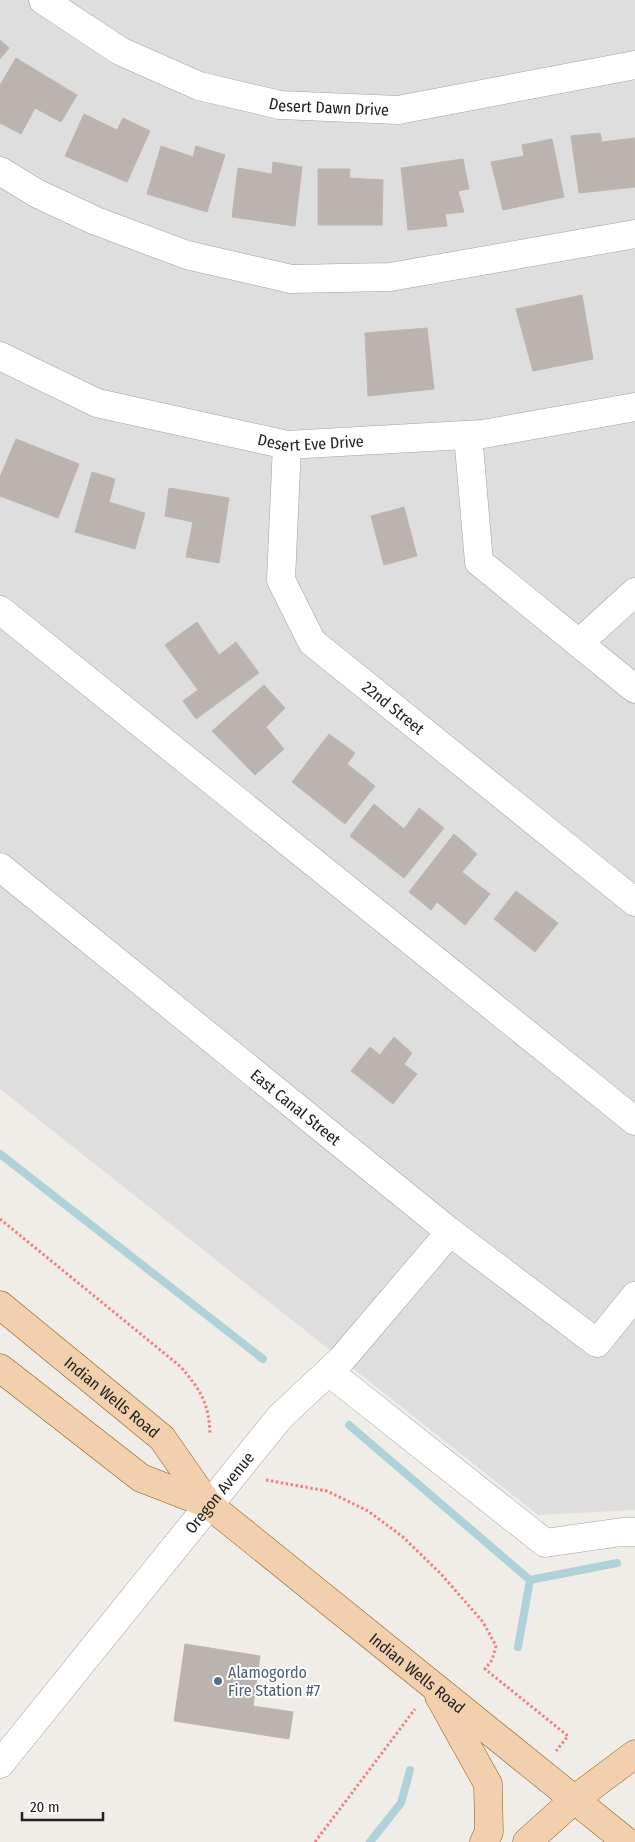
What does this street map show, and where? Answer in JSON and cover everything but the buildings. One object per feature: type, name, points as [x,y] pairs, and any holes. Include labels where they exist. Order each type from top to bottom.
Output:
[{"type":"main road","name":"Indian Wells Road","points":[[0,1305],[162,1438],[208,1504],[627,1842]]},
{"type":"main road","name":"Indian Wells Road","points":[[0,1368],[141,1478],[208,1504]]},
{"type":"main road","points":[[433,1686],[488,1784],[489,1832],[484,1842]]},
{"type":"main road","points":[[527,1842],[575,1799],[635,1754]]},
{"type":"street","name":"Desert Dawn Drive","points":[[43,0],[120,51],[199,86],[280,105],[398,110],[635,65]]},
{"type":"street","points":[[0,171],[38,194],[96,221],[187,256],[291,279],[390,277],[635,234]]},
{"type":"street","name":"Desert Eve Drive","points":[[0,356],[97,403],[287,445],[468,435],[635,407]]},
{"type":"street","points":[[468,435],[478,562],[635,689]]},
{"type":"street","name":"22nd Street","points":[[287,445],[281,580],[312,642],[635,902]]},
{"type":"street","points":[[578,643],[635,592]]},
{"type":"street","points":[[0,610],[635,1122]]},
{"type":"street","name":"East Canal Street","points":[[0,867],[450,1232],[597,1343],[635,1296]]},
{"type":"street","name":"Oregon Avenue","points":[[0,1764],[280,1417],[329,1372],[450,1232]]},
{"type":"street","points":[[329,1372],[545,1543],[622,1532],[635,1532]]},
{"type":"path","points":[[0,1219],[181,1366],[201,1391],[210,1413],[210,1435]]},
{"type":"path","points":[[266,1480],[327,1491],[368,1512],[404,1537],[441,1574],[484,1622],[496,1646],[492,1660],[485,1669],[568,1736],[541,1771]]},
{"type":"path","points":[[315,1842],[398,1728],[433,1686]]},
{"type":"shaded area","points":[[0,0],[635,0],[635,1510],[538,1515],[0,1089]]},
{"type":"waterway","points":[[0,1154],[263,1359]]},
{"type":"waterway","points":[[349,1425],[530,1580],[518,1647]]},
{"type":"waterway","points":[[530,1580],[617,1563]]},
{"type":"waterway","points":[[370,1842],[401,1803],[410,1770]]},
{"type":"place","name":"Alamogordo Fire Station #7","points":[[218,1681]]}]
